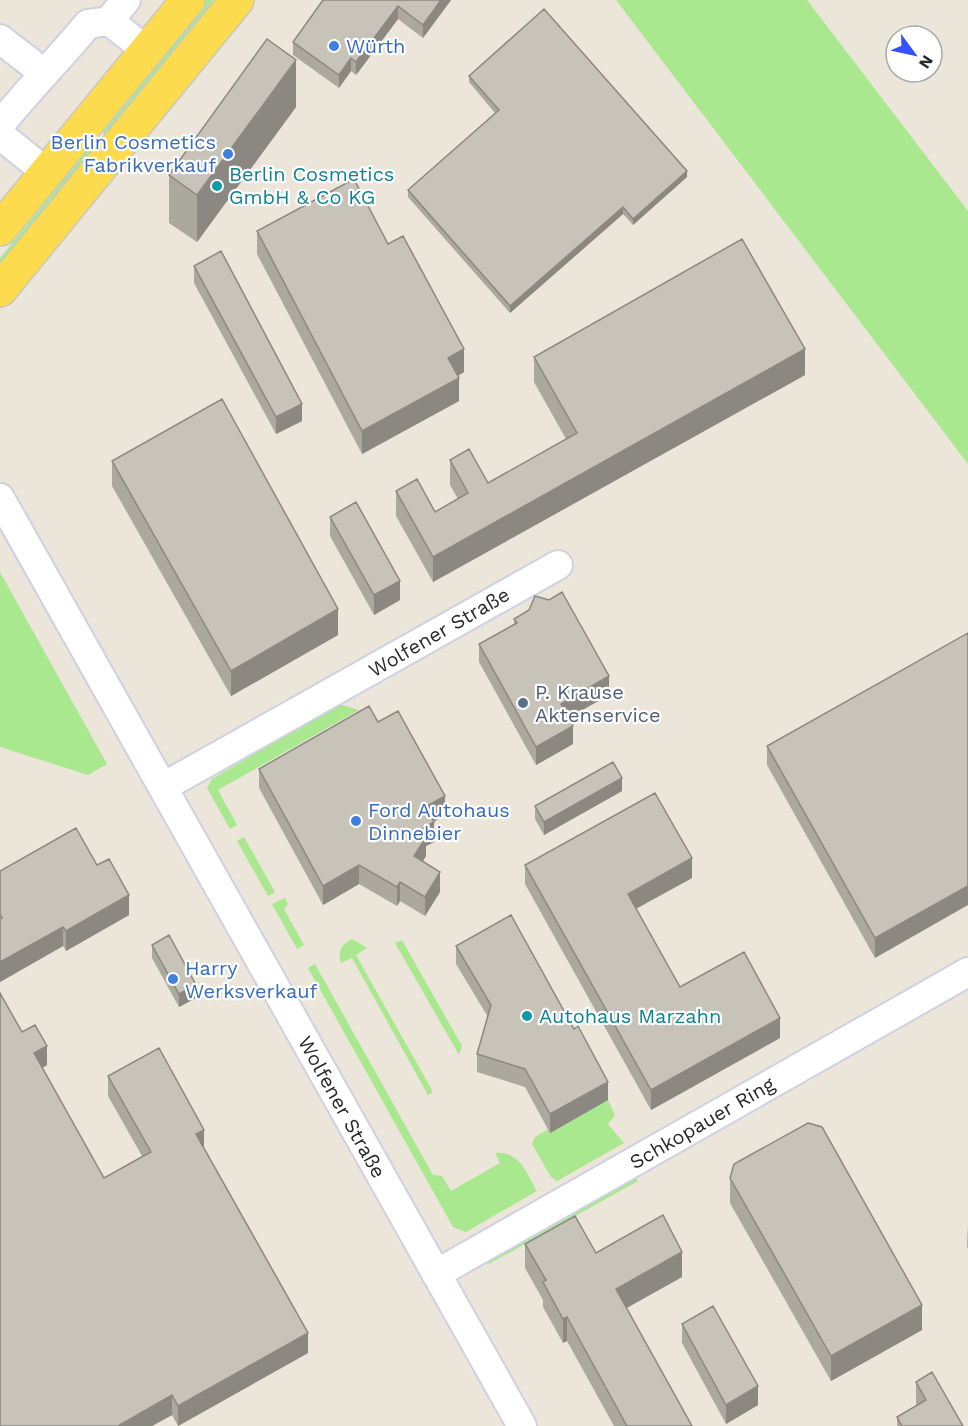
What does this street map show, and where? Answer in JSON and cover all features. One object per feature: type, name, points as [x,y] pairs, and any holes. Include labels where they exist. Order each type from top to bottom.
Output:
[{"type":"main road","points":[[0,229],[188,0]]},
{"type":"main road","points":[[0,290],[237,0]]},
{"type":"street","points":[[46,172],[0,134],[44,74],[88,24],[118,10],[146,50]]},
{"type":"street","points":[[1,42],[44,74]]},
{"type":"street","points":[[81,129],[111,154]]},
{"type":"street","name":"Wolfener Straße","points":[[0,498],[522,1426]]},
{"type":"street","name":"Wolfener Straße","points":[[163,788],[558,565]]},
{"type":"street","name":"Schkopauer Ring","points":[[436,1274],[968,972]]},
{"type":"green space","points":[[202,0],[213,0],[179,56],[106,139],[103,132],[131,98],[154,60]]},
{"type":"green space","points":[[616,0],[807,0],[968,211],[968,464]]},
{"type":"green space","points":[[91,146],[99,153],[0,274],[0,258]]},
{"type":"green space","points":[[0,572],[107,764],[88,775],[0,747]]},
{"type":"green space","points":[[339,704],[359,710],[218,790],[237,825],[230,829],[207,788],[212,779]]},
{"type":"green space","points":[[244,837],[275,892],[268,896],[237,841]]},
{"type":"green space","points":[[285,898],[288,904],[284,909],[304,945],[297,949],[272,904]]},
{"type":"green space","points":[[352,939],[367,948],[356,955],[433,1092],[428,1095],[352,958],[341,963],[341,949]]},
{"type":"green space","points":[[402,940],[462,1046],[459,1055],[395,943]]},
{"type":"green space","points":[[315,964],[433,1175],[442,1176],[451,1191],[500,1163],[495,1153],[504,1153],[511,1155],[521,1164],[537,1191],[466,1232],[453,1227],[308,968]]},
{"type":"green space","points":[[608,1100],[615,1115],[608,1124],[624,1143],[557,1181],[551,1177],[532,1144],[535,1137],[548,1129],[550,1132]]},
{"type":"green space","points":[[633,1176],[638,1181],[489,1264],[486,1258]]},
{"type":"building","name":"Würth","points":[[323,0],[441,0],[423,25],[398,6],[356,62],[351,58],[339,75],[293,42]]},
{"type":"building","points":[[544,9],[687,171],[633,219],[623,207],[510,306],[408,190],[499,110],[469,76]]},
{"type":"building","points":[[267,39],[296,60],[197,195],[169,175]]},
{"type":"building","points":[[354,179],[388,244],[403,236],[464,349],[448,358],[459,378],[362,431],[257,231]]},
{"type":"building","points":[[742,239],[805,349],[433,557],[396,491],[417,479],[435,512],[468,493],[450,460],[469,449],[488,483],[577,433],[534,357]]},
{"type":"building","points":[[221,251],[302,404],[276,417],[194,266]]},
{"type":"building","points":[[222,399],[338,609],[231,671],[112,461]]},
{"type":"building","points":[[356,502],[400,581],[374,595],[330,517]]},
{"type":"building","points":[[562,592],[609,676],[561,704],[573,726],[536,747],[479,644],[517,623],[514,619],[529,610],[535,596],[549,600]]},
{"type":"building","points":[[968,633],[968,886],[875,938],[767,746]]},
{"type":"building","name":"Ford Autohaus Dinnebier","points":[[369,706],[378,722],[398,711],[445,796],[425,807],[434,822],[422,829],[426,837],[414,856],[440,872],[425,897],[400,882],[397,887],[359,865],[323,886],[259,769]]},
{"type":"building","points":[[613,762],[622,778],[544,822],[535,806]]},
{"type":"building","points":[[655,793],[692,858],[628,894],[680,987],[744,952],[780,1018],[651,1090],[525,865]]},
{"type":"building","points":[[76,828],[97,865],[109,859],[129,895],[66,931],[63,927],[0,962],[0,919],[2,918],[0,914],[0,871]]},
{"type":"building","name":"Autohaus Marzahn","points":[[511,915],[574,1029],[578,1026],[608,1082],[550,1114],[525,1069],[477,1054],[491,1005],[456,946]]},
{"type":"building","points":[[169,935],[196,985],[179,994],[152,945]]},
{"type":"building","points":[[0,993],[22,1032],[35,1025],[47,1046],[34,1053],[104,1178],[151,1152],[108,1076],[159,1048],[204,1130],[196,1134],[308,1333],[178,1406],[172,1395],[118,1426],[0,1426]]},
{"type":"building","points":[[808,1123],[822,1127],[922,1305],[831,1356],[730,1178],[734,1164]]},
{"type":"building","points":[[663,1215],[682,1252],[616,1289],[692,1426],[627,1426],[567,1317],[563,1319],[543,1282],[546,1280],[525,1244],[575,1216],[596,1253]]},
{"type":"building","points":[[713,1306],[758,1386],[726,1405],[682,1324]]},
{"type":"building","points":[[932,1372],[963,1426],[902,1426],[897,1417],[926,1400],[916,1382]]},
{"type":"place","name":"Würth","points":[[334,46]]},
{"type":"place","name":"Berlin Cosmetics Fabrikverkauf","points":[[228,154]]},
{"type":"place","name":"Berlin Cosmetics GmbH & Co KG","points":[[217,186]]},
{"type":"place","name":"P. Krause Aktenservice","points":[[523,703]]},
{"type":"place","name":"Ford Autohaus Dinnebier","points":[[356,821]]},
{"type":"place","name":"Harry Werksverkauf","points":[[173,979]]},
{"type":"place","name":"Autohaus Marzahn","points":[[527,1016]]}]
